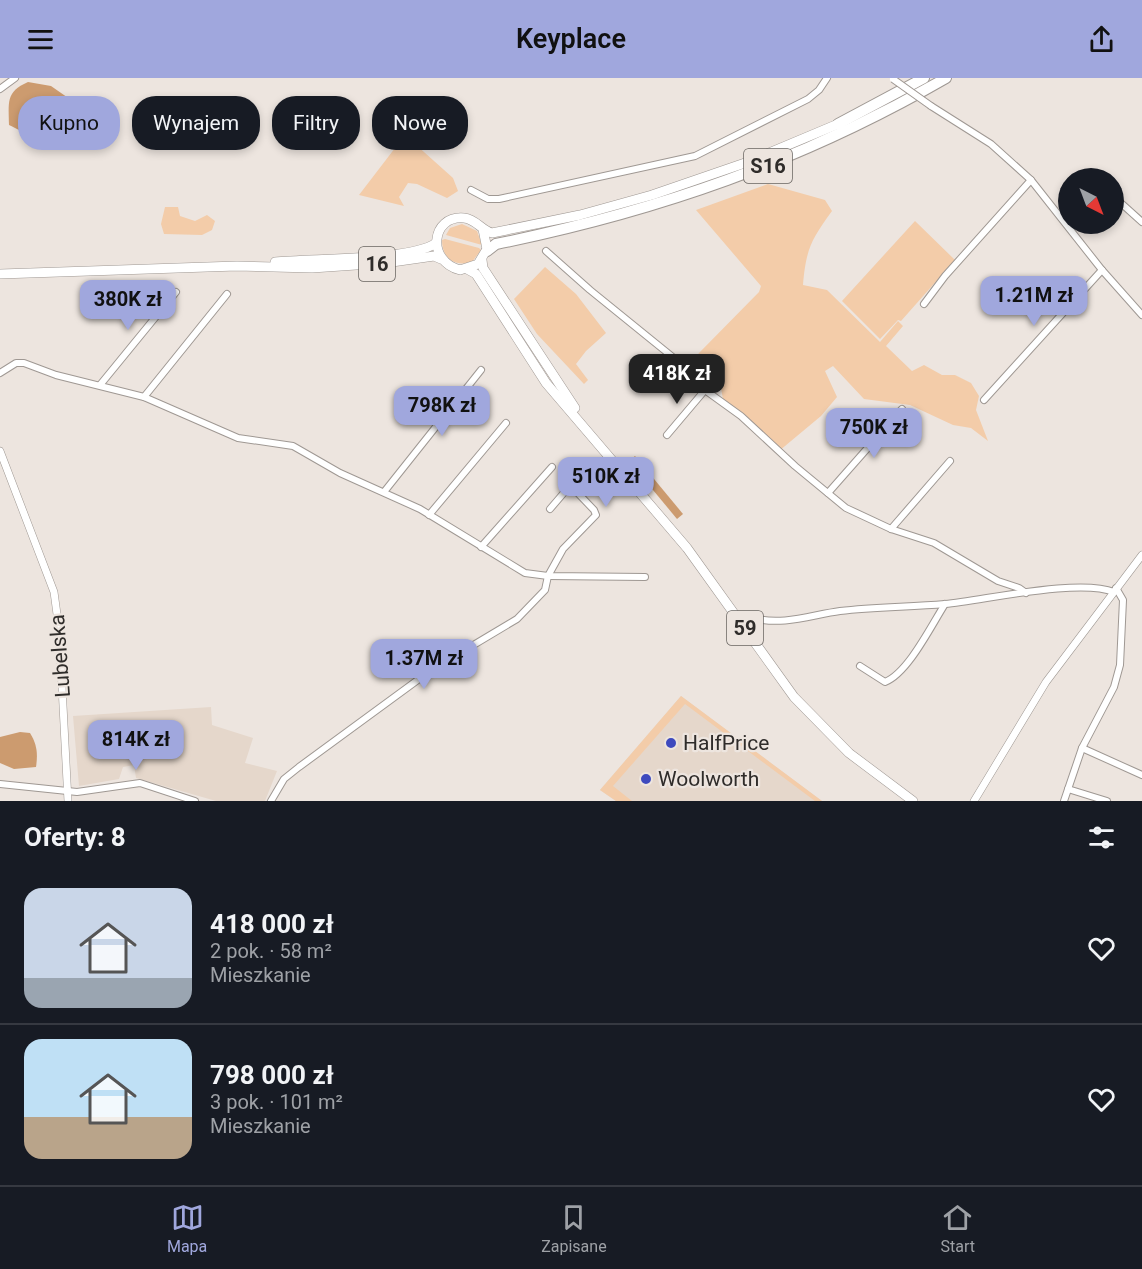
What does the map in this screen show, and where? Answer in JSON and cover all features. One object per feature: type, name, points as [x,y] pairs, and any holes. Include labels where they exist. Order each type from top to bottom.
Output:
[{"type":"highway","name":"S16","points":[[838,124],[924,78]]},
{"type":"highway","name":"S16","points":[[484,256],[496,244],[579,226],[654,206],[748,174],[841,134],[946,78]]},
{"type":"main road","name":"S16","points":[[483,229],[496,233],[633,201],[745,163],[838,124]]},
{"type":"main road","points":[[441,259],[436,243],[441,229],[452,220],[472,220],[483,229],[488,242],[484,256],[467,269]]},
{"type":"main road","name":"16","points":[[237,266],[312,258],[385,255],[425,249],[436,243]]},
{"type":"main road","name":"16","points":[[0,274],[237,266],[312,268],[385,263],[434,256],[452,268],[467,269]]},
{"type":"main road","name":"59","points":[[484,256],[483,268],[512,316],[594,437]]},
{"type":"main road","name":"59","points":[[467,269],[476,274],[546,383],[687,548],[794,697],[837,742],[913,801]]},
{"type":"street","points":[[0,89],[15,78]]},
{"type":"street","points":[[471,190],[488,199],[499,199],[695,156],[808,99],[819,90],[827,78]]},
{"type":"street","points":[[892,78],[991,144],[1031,180],[1102,270],[1142,315]]},
{"type":"street","points":[[924,304],[945,276],[1031,180]]},
{"type":"street","points":[[1124,206],[1142,222]]},
{"type":"street","points":[[546,250],[579,281],[685,367],[705,390],[741,416],[795,466],[846,507],[891,529],[934,543],[998,581],[1019,588],[1026,593]]},
{"type":"street","points":[[984,400],[1102,270]]},
{"type":"street","points":[[100,385],[176,292]]},
{"type":"street","points":[[144,397],[227,294]]},
{"type":"street","points":[[0,373],[16,363],[24,363],[56,375],[144,397],[238,438],[293,446],[340,472],[429,515],[525,573],[548,576],[645,577]]},
{"type":"street","points":[[384,492],[481,370]]},
{"type":"street","points":[[667,435],[705,390]]},
{"type":"street","points":[[828,493],[902,409]]},
{"type":"street","points":[[429,515],[506,423]]},
{"type":"street","name":"Lubelska","points":[[0,451],[54,592],[68,801]]},
{"type":"street","points":[[891,529],[950,461]]},
{"type":"street","points":[[481,547],[552,467]]},
{"type":"street","points":[[271,801],[284,779],[399,692],[439,665],[512,623],[545,590],[548,576],[563,549],[596,515],[572,487],[568,488],[550,510]]},
{"type":"street","points":[[977,799],[1046,682],[1142,555]]},
{"type":"street","points":[[753,618],[783,621],[840,611],[945,604],[1026,593],[1093,588],[1115,590],[1123,600],[1120,665],[1114,687],[1082,748],[1064,801]]},
{"type":"street","points":[[860,666],[885,682],[891,680],[911,657],[945,604]]},
{"type":"street","points":[[1082,748],[1142,775]]},
{"type":"street","points":[[0,784],[77,792],[140,783],[195,801]]},
{"type":"street","points":[[1068,789],[1107,801]]},
{"type":"shaded area","points":[[28,82],[51,86],[65,96],[18,96],[18,129],[9,125],[9,104],[12,94]]},
{"type":"shaded area","points":[[394,150],[422,150],[453,178],[458,191],[447,198],[417,184],[408,183],[399,197],[404,206],[359,195]]},
{"type":"shaded area","points":[[768,184],[825,200],[832,211],[811,245],[803,285],[827,290],[880,342],[898,321],[903,326],[886,346],[912,371],[924,365],[942,375],[955,375],[971,383],[979,396],[976,410],[988,441],[971,428],[953,425],[910,405],[864,399],[833,366],[825,371],[837,397],[821,416],[779,451],[723,399],[720,383],[701,379],[690,366],[699,353],[759,292],[761,286],[696,210]]},
{"type":"shaded area","points":[[165,207],[178,207],[180,216],[195,221],[207,215],[215,221],[212,230],[202,235],[164,234],[161,224]]},
{"type":"shaded area","points":[[915,221],[955,260],[901,321],[898,320],[880,339],[842,301]]},
{"type":"shaded area","points":[[462,224],[477,231],[482,245],[446,235],[450,228]]},
{"type":"shaded area","points":[[442,240],[481,250],[472,262],[455,262],[444,252]]},
{"type":"shaded area","points":[[545,267],[576,294],[606,333],[586,351],[576,364],[588,380],[584,384],[537,334],[514,299]]},
{"type":"shaded area","points":[[635,456],[683,514],[677,519],[629,461]]},
{"type":"shaded area","points":[[681,696],[822,801],[616,801],[600,790]]},
{"type":"shaded area","points":[[681,696],[822,801],[815,801],[685,704],[613,786],[632,801],[616,801],[600,790]]},
{"type":"shaded area","points":[[211,707],[212,725],[253,738],[245,763],[277,771],[265,801],[216,801],[136,778],[134,765],[123,767],[119,779],[79,786],[73,716]]},
{"type":"shaded area","points":[[20,732],[30,733],[34,741],[36,767],[14,769],[0,763],[0,737]]},
{"type":"place","name":"HalfPrice","points":[[671,743]]},
{"type":"place","name":"Woolworth","points":[[646,779]]}]
